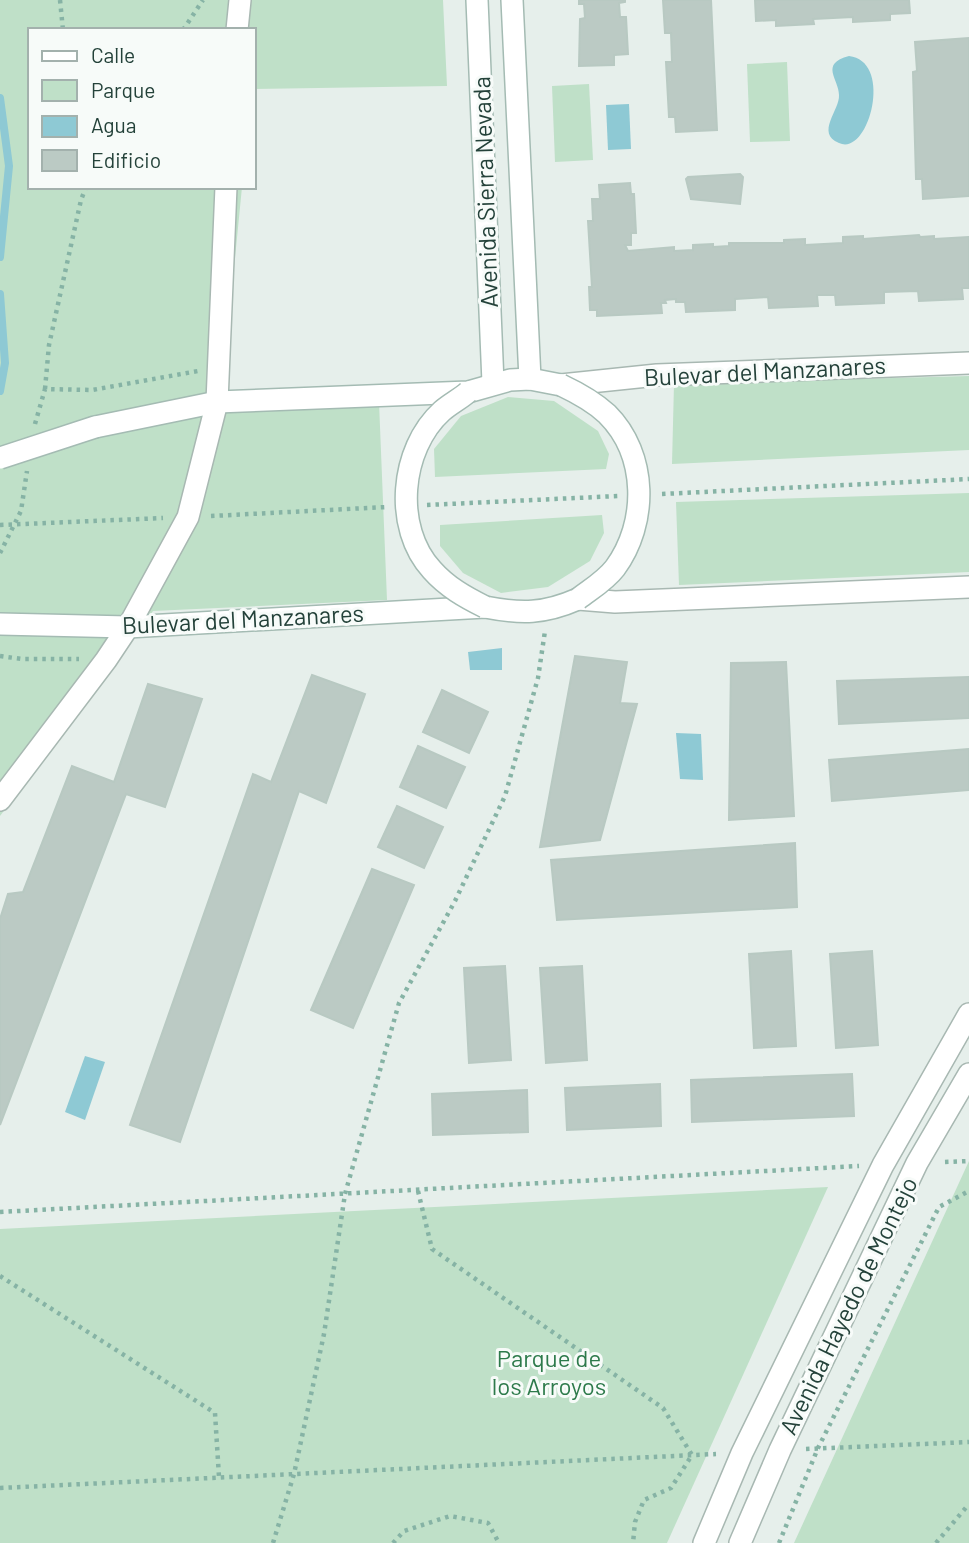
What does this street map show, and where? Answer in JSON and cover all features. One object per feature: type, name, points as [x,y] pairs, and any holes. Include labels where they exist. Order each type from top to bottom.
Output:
[{"type":"street","points":[[237,28],[240,0]]},
{"type":"street","name":"Avenida Sierra Nevada","points":[[477,0],[493,383]]},
{"type":"street","name":"Avenida Sierra Nevada","points":[[512,0],[530,379]]},
{"type":"street","points":[[0,800],[128,627],[188,517],[217,402],[226,189]]},
{"type":"street","name":"Bulevar del Manzanares","points":[[561,385],[657,375],[969,363]]},
{"type":"street","points":[[530,379],[561,385],[587,397],[608,415],[630,450],[640,490],[638,518],[629,544],[608,576],[578,599],[549,610],[516,613],[485,607],[454,592],[430,568],[413,539],[406,506],[408,472],[420,439],[441,412],[468,392],[493,383],[530,379]]},
{"type":"street","points":[[0,458],[95,427],[217,402],[468,392]]},
{"type":"street","points":[[578,599],[615,602],[969,587]]},
{"type":"street","name":"Bulevar del Manzanares","points":[[3,624],[128,627],[485,607]]},
{"type":"street","points":[[704,1543],[741,1453],[883,1165],[969,1014]]},
{"type":"street","name":"Avenida Hayedo de Montejo","points":[[740,1543],[780,1450],[917,1163],[969,1074]]},
{"type":"street","points":[[916,1105],[922,1115],[930,1120],[942,1120]]},
{"type":"path","points":[[60,0],[63,28]]},
{"type":"path","points":[[184,28],[203,0]]},
{"type":"path","points":[[45,389],[49,345],[85,189]]},
{"type":"path","points":[[648,495],[969,479]]},
{"type":"path","points":[[425,505],[620,496]]},
{"type":"path","points":[[0,525],[397,507]]},
{"type":"path","points":[[273,1543],[294,1474],[324,1334],[345,1194],[398,1003],[456,901],[505,796],[538,678],[549,610]]},
{"type":"path","points":[[0,656],[22,659],[106,660]]},
{"type":"path","points":[[917,1163],[969,1161]]},
{"type":"path","points":[[0,1212],[883,1165]]},
{"type":"path","points":[[418,1191],[432,1249],[663,1408],[692,1455]]},
{"type":"path","points":[[779,1543],[818,1448],[939,1208],[969,1191]]},
{"type":"path","points":[[0,1276],[215,1413],[219,1478]]},
{"type":"path","points":[[780,1450],[969,1442]]},
{"type":"path","points":[[0,1488],[741,1453]]},
{"type":"path","points":[[633,1543],[635,1522],[644,1500],[671,1488],[692,1455]]},
{"type":"path","points":[[936,1543],[969,1504]]},
{"type":"path","points":[[393,1543],[404,1531],[450,1517],[488,1523],[499,1543]]},
{"type":"green space","points":[[0,0],[443,0],[447,86],[256,89],[256,28],[28,28],[28,189],[242,189],[229,319],[228,409],[379,402],[387,600],[153,611],[0,816]]},
{"type":"green space","points":[[787,62],[790,141],[750,142],[747,64]]},
{"type":"green space","points":[[589,84],[593,160],[555,162],[552,86]]},
{"type":"green space","points":[[969,376],[969,450],[672,464],[674,384]]},
{"type":"green space","points":[[508,397],[554,401],[598,431],[609,454],[606,469],[435,477],[434,449],[461,416]]},
{"type":"green space","points":[[969,493],[969,572],[679,585],[676,502]]},
{"type":"green space","points":[[602,515],[604,533],[590,561],[548,587],[501,593],[463,573],[440,546],[440,525]]},
{"type":"green space","points":[[969,1161],[969,1543],[794,1543]]},
{"type":"green space","name":"Parque de los Arroyos","points":[[828,1187],[667,1543],[0,1543],[0,1229]]},
{"type":"water","points":[[849,56],[863,62],[871,74],[874,89],[872,107],[860,136],[850,143],[839,143],[832,139],[829,133],[839,95],[833,68],[840,59]]},
{"type":"water","points":[[629,104],[631,149],[608,150],[606,105]]},
{"type":"water","points":[[502,648],[502,670],[470,670],[468,652]]},
{"type":"water","points":[[676,733],[701,734],[703,780],[680,779]]},
{"type":"water","points":[[85,1056],[105,1062],[85,1120],[65,1112]]},
{"type":"building","points":[[579,0],[625,0],[619,3],[620,17],[626,17],[628,54],[614,55],[614,65],[579,66],[580,19],[585,18],[584,4],[579,4]]},
{"type":"building","points":[[663,0],[711,0],[717,130],[676,132],[675,117],[669,117],[666,62],[672,62],[671,33],[665,33]]},
{"type":"building","points":[[755,0],[909,0],[910,13],[890,14],[890,20],[853,22],[853,17],[813,19],[814,24],[776,26],[776,20],[756,21]]},
{"type":"building","points":[[969,38],[969,196],[923,199],[922,179],[916,179],[913,72],[917,71],[915,42]]},
{"type":"building","points":[[740,174],[743,177],[740,204],[691,199],[686,179],[688,177]]},
{"type":"building","points":[[630,183],[631,194],[634,194],[636,233],[631,233],[631,245],[625,245],[628,251],[674,247],[674,251],[693,250],[693,245],[713,244],[713,247],[729,246],[729,243],[784,243],[784,240],[805,239],[805,245],[843,243],[843,237],[863,236],[863,239],[919,235],[934,236],[934,239],[969,237],[969,288],[962,288],[963,299],[919,301],[918,291],[884,292],[884,303],[836,305],[835,295],[817,295],[818,306],[769,308],[768,297],[735,299],[735,310],[686,312],[685,302],[676,302],[676,299],[661,303],[662,313],[597,316],[597,310],[590,310],[589,287],[592,287],[588,221],[593,221],[592,199],[600,199],[599,185]]},
{"type":"building","points":[[575,656],[627,662],[620,703],[637,704],[600,840],[540,847]]},
{"type":"building","points":[[786,662],[794,816],[729,820],[731,663]]},
{"type":"building","points":[[312,675],[365,694],[326,803],[299,791],[180,1142],[130,1125],[253,774],[271,782]]},
{"type":"building","points":[[969,677],[969,718],[839,724],[837,681]]},
{"type":"building","points":[[148,684],[202,699],[165,807],[126,794],[0,1125],[0,919],[8,894],[23,892],[72,766],[114,782]]},
{"type":"building","points":[[442,690],[488,712],[469,753],[423,732]]},
{"type":"building","points":[[418,746],[465,767],[446,808],[400,787]]},
{"type":"building","points":[[969,749],[969,790],[832,801],[829,760]]},
{"type":"building","points":[[397,806],[443,827],[424,868],[378,847]]},
{"type":"building","points":[[795,843],[797,907],[557,920],[551,860]]},
{"type":"building","points":[[372,869],[414,885],[353,1028],[311,1010]]},
{"type":"building","points":[[791,951],[796,1046],[754,1048],[749,954]]},
{"type":"building","points":[[872,951],[878,1045],[836,1048],[830,954]]},
{"type":"building","points":[[505,966],[511,1060],[469,1063],[464,968]]},
{"type":"building","points":[[582,966],[587,1060],[546,1063],[540,968]]},
{"type":"building","points":[[852,1074],[854,1116],[692,1122],[691,1080]]},
{"type":"building","points":[[660,1084],[661,1126],[567,1130],[565,1088]]},
{"type":"building","points":[[527,1090],[528,1132],[433,1135],[432,1094]]},
{"type":"waterway","points":[[0,98],[9,166],[0,257]]},
{"type":"waterway","points":[[0,294],[5,363],[0,391]]}]
